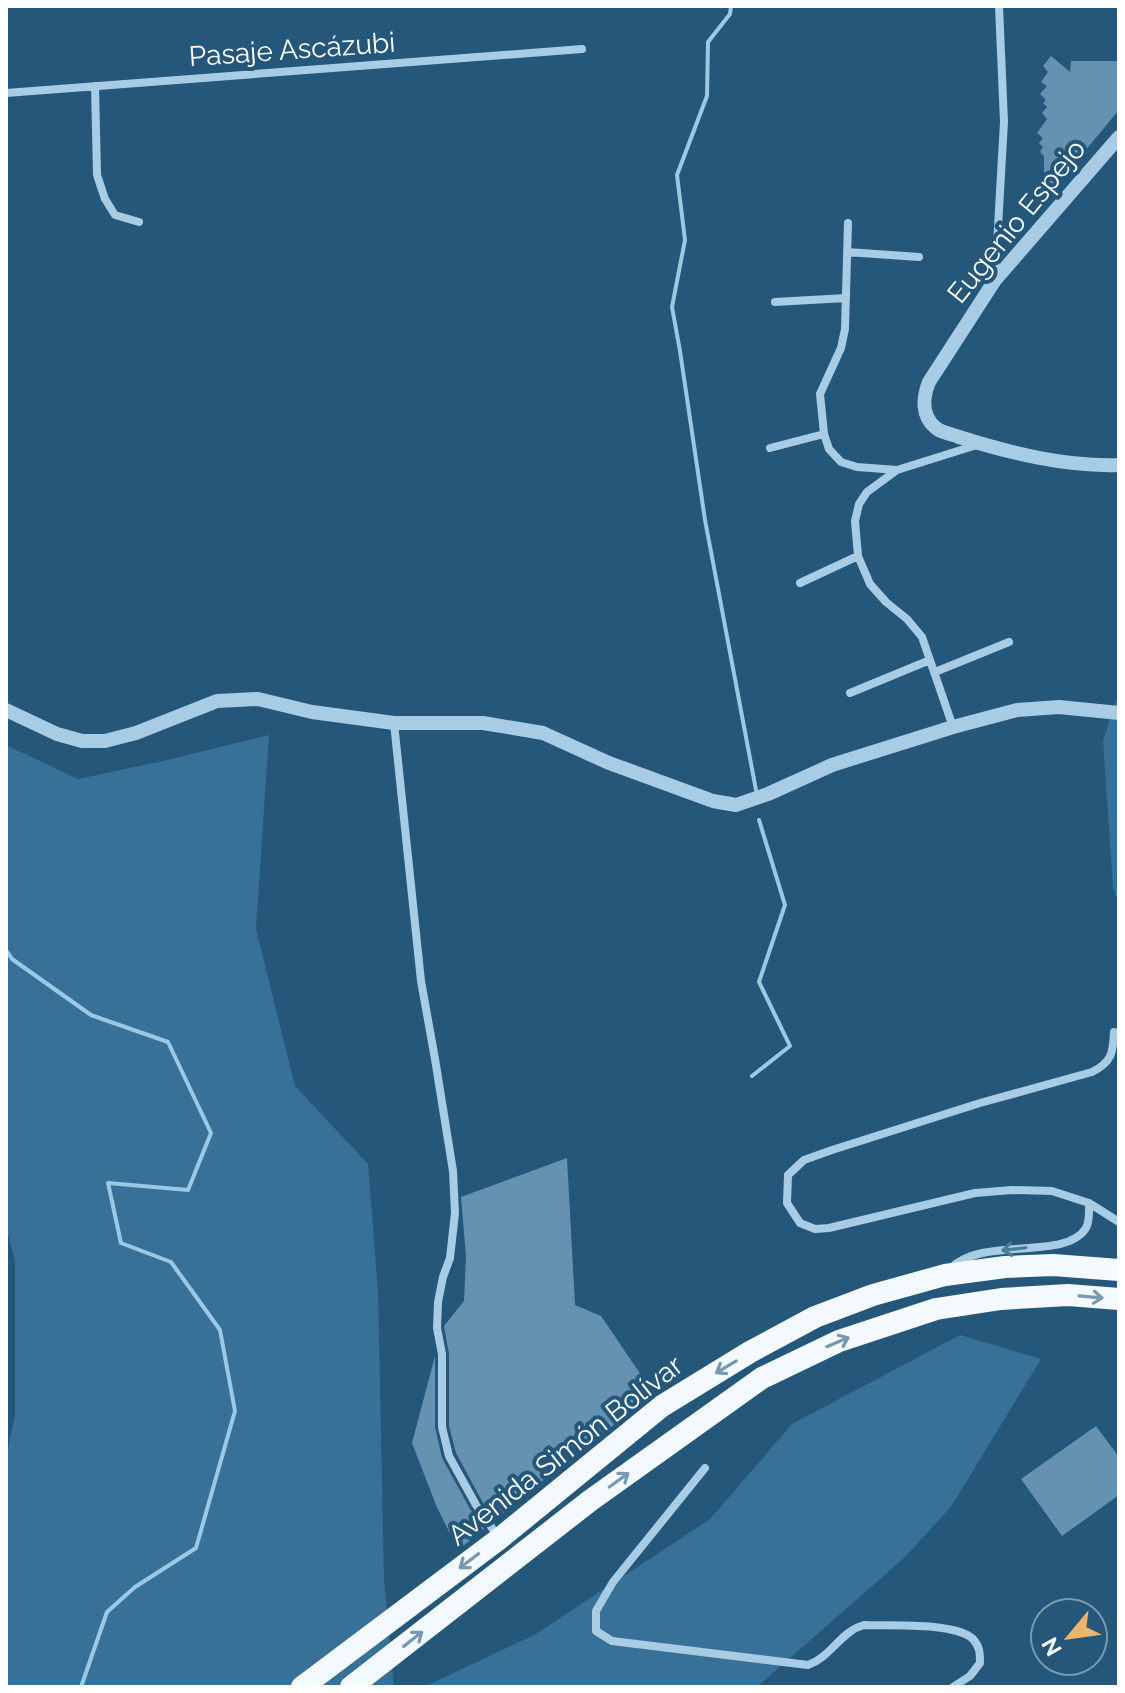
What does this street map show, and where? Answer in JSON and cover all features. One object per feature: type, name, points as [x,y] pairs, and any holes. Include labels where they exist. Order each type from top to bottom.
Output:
[{"type":"highway","name":"Avenida Simón Bolívar","points":[[302,1687],[499,1539],[662,1406],[750,1352],[815,1317],[873,1295],[945,1275],[1005,1267],[1053,1265],[1119,1270]]},
{"type":"highway","name":"Avenida Simón Bolívar","points":[[351,1687],[591,1500],[762,1378],[839,1341],[936,1309],[1001,1299],[1068,1295],[1119,1299]]},
{"type":"street","points":[[995,280],[1004,122],[999,6]]},
{"type":"street","name":"Pasaje Ascázubi","points":[[6,93],[582,49]]},
{"type":"street","points":[[95,86],[97,175],[105,199],[115,215],[139,222]]},
{"type":"street","name":"Eugenio Espejo","points":[[1119,137],[995,280],[929,382],[924,399],[928,419],[937,429],[981,444],[1054,461],[1094,466],[1119,465]]},
{"type":"street","points":[[848,223],[845,329],[841,348],[820,394],[824,434],[829,449],[841,462],[857,467],[897,470]]},
{"type":"street","points":[[847,252],[919,257]]},
{"type":"street","points":[[775,302],[846,298]]},
{"type":"street","points":[[770,448],[824,434]]},
{"type":"street","points":[[953,727],[922,637],[870,584],[858,556],[855,521],[859,504],[867,492],[897,470],[981,444]]},
{"type":"street","points":[[800,583],[858,556]]},
{"type":"street","points":[[935,672],[1009,642]]},
{"type":"street","points":[[850,693],[930,660]]},
{"type":"street","points":[[6,710],[57,734],[82,741],[105,741],[136,733],[217,701],[258,699],[312,712],[394,723],[483,723],[543,733],[609,763],[713,801],[736,805],[832,765],[1017,710],[1059,707],[1119,713]]},
{"type":"street","points":[[394,723],[421,981],[453,1171],[455,1213],[450,1258],[438,1302],[442,1427],[449,1456],[499,1539]]},
{"type":"street","points":[[1114,1032],[1110,1058],[1104,1066],[1092,1072],[980,1103],[804,1160],[788,1175],[787,1203],[800,1223],[815,1229],[987,1192],[1052,1191],[1089,1203],[1119,1222]]},
{"type":"street","points":[[945,1275],[961,1260],[975,1255],[1075,1239],[1086,1229],[1089,1203]]},
{"type":"street","points":[[705,1468],[613,1582],[596,1611],[596,1631],[612,1641],[808,1665],[819,1661],[855,1627],[940,1627],[970,1636],[980,1648],[980,1663],[970,1676],[953,1687]]},
{"type":"shaded area","points":[[1119,691],[1119,904],[1113,888],[1103,741]]},
{"type":"shaded area","points":[[269,735],[256,929],[295,1086],[368,1164],[378,1292],[384,1579],[394,1687],[6,1687],[6,1458],[15,1415],[15,1260],[6,1227],[6,745],[78,779]]},
{"type":"shaded area","points":[[960,1335],[1041,1359],[951,1507],[904,1558],[757,1687],[424,1687],[536,1634],[710,1519],[792,1424]]},
{"type":"building","points":[[1051,56],[1070,72],[1071,61],[1119,61],[1119,110],[1044,200],[1044,156],[1039,143],[1043,138],[1037,133],[1047,119],[1042,113],[1047,107],[1043,103],[1046,100],[1040,94],[1047,86],[1041,82],[1048,72],[1043,66]]},
{"type":"building","points":[[567,1158],[575,1305],[601,1316],[654,1394],[495,1520],[456,1453],[449,1426],[449,1354],[444,1326],[464,1301],[466,1256],[461,1197]]},
{"type":"building","points":[[435,1356],[435,1427],[442,1458],[484,1529],[458,1550],[436,1505],[412,1443]]},
{"type":"building","points":[[1096,1426],[1119,1457],[1119,1495],[1062,1536],[1021,1479]]},
{"type":"waterway","points":[[731,6],[730,14],[708,42],[707,96],[677,175],[685,240],[672,307],[705,520],[756,790]]},
{"type":"waterway","points":[[752,1076],[790,1046],[759,982],[785,905],[759,820]]},
{"type":"waterway","points":[[6,950],[12,959],[91,1015],[168,1042],[211,1133],[188,1190],[108,1183],[121,1243],[171,1262],[220,1330],[235,1411],[196,1548],[135,1587],[107,1612],[81,1687]]}]
